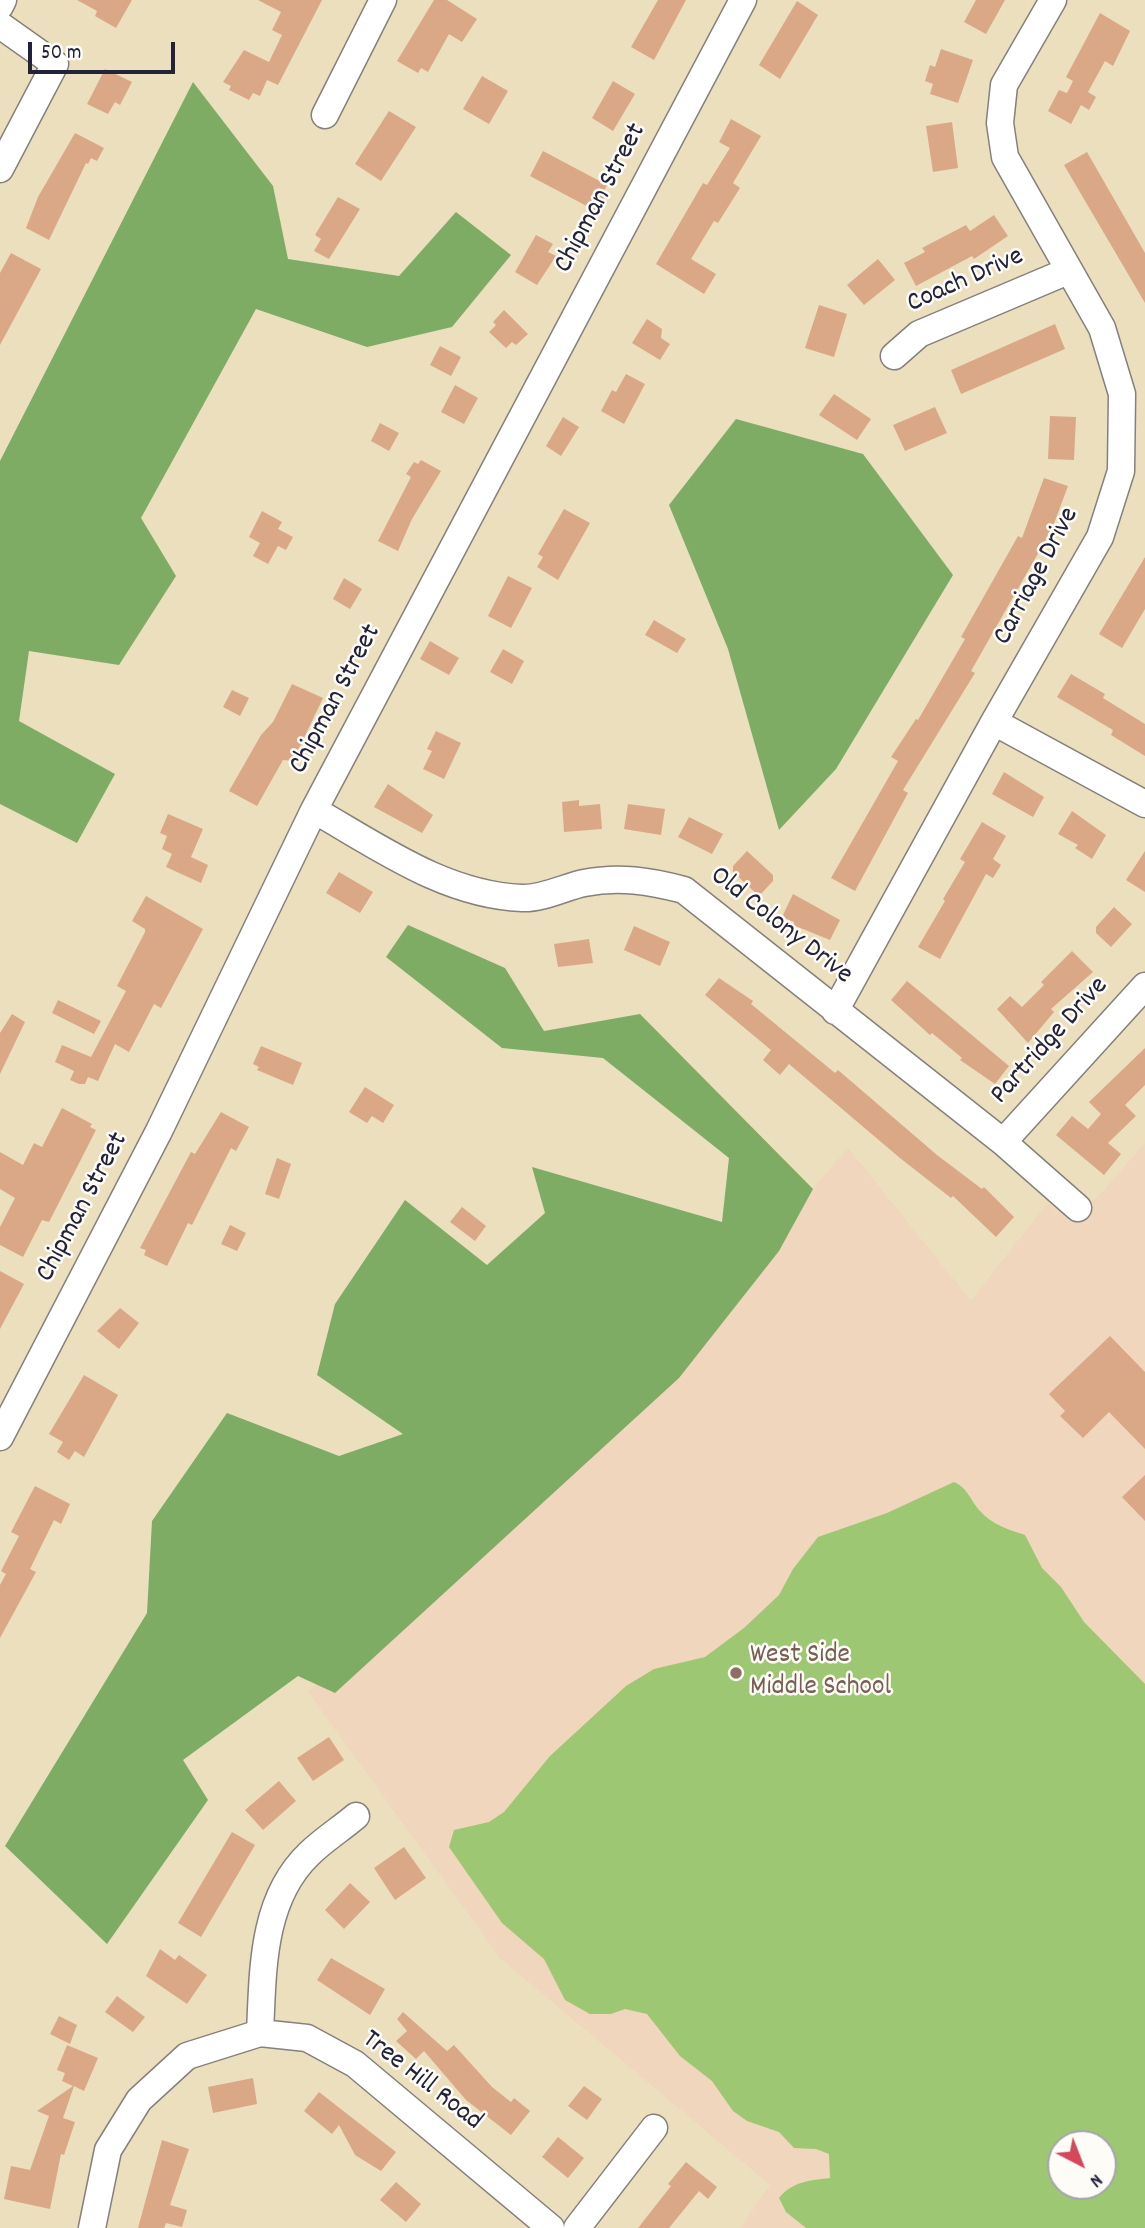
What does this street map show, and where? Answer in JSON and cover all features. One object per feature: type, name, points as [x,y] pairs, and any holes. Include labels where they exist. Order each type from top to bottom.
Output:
[{"type":"street","points":[[0,6],[3,0]]},
{"type":"street","points":[[324,115],[383,0]]},
{"type":"street","name":"Chipman Street","points":[[0,1437],[159,1132],[314,810],[743,0]]},
{"type":"street","name":"Carriage Drive","points":[[835,1011],[994,722],[1100,537],[1121,471],[1122,394],[1102,328],[1005,157],[1000,122],[1004,85],[1054,0]]},
{"type":"street","points":[[0,25],[55,64],[0,169]]},
{"type":"street","name":"Coach Drive","points":[[894,356],[919,334],[1068,271]]},
{"type":"street","points":[[994,722],[1145,804]]},
{"type":"street","name":"Old Colony Drive","points":[[314,810],[434,878],[483,894],[526,899],[587,883],[640,878],[684,890],[1003,1142],[1078,1208]]},
{"type":"street","name":"Partridge Drive","points":[[1003,1142],[1145,986]]},
{"type":"street","points":[[260,2033],[265,1942],[281,1896],[308,1855],[356,1816]]},
{"type":"street","name":"Tree Hill Road","points":[[92,2228],[108,2150],[139,2100],[187,2056],[260,2033],[307,2038],[355,2064],[551,2228]]},
{"type":"street","points":[[577,2228],[654,2128]]},
{"type":"shaded area","name":"West Side Middle School","points":[[1145,1143],[1145,2228],[740,2228],[770,2185],[500,1958],[308,1692],[543,1465],[692,1329],[848,1148],[971,1301],[1047,1203],[1070,1221],[1103,1191]]},
{"type":"green space","points":[[193,82],[273,186],[288,259],[399,276],[456,212],[511,255],[452,327],[367,347],[256,309],[141,518],[176,576],[119,665],[29,651],[19,721],[115,774],[77,843],[0,804],[0,461]]},
{"type":"green space","points":[[736,419],[863,454],[953,575],[836,769],[779,830],[728,649],[669,505]]},
{"type":"green space","points":[[408,925],[505,968],[544,1031],[640,1014],[813,1189],[779,1251],[679,1378],[335,1693],[298,1676],[183,1760],[208,1800],[107,1944],[5,1846],[147,1613],[152,1521],[227,1413],[339,1456],[403,1434],[317,1375],[335,1304],[405,1200],[487,1265],[545,1213],[532,1167],[722,1222],[729,1158],[603,1058],[502,1048],[386,957]]},
{"type":"green space","points":[[954,1482],[966,1491],[989,1520],[1025,1535],[1042,1568],[1061,1587],[1084,1622],[1145,1684],[1145,2228],[806,2228],[786,2212],[779,2198],[795,2185],[830,2178],[829,2154],[816,2149],[794,2148],[779,2132],[747,2121],[733,2111],[712,2081],[680,2056],[647,2014],[625,2009],[611,2014],[590,2014],[565,2000],[544,1959],[502,1923],[449,1847],[454,1830],[489,1822],[504,1812],[550,1756],[626,1686],[654,1669],[705,1657],[744,1628],[779,1595],[793,1569],[818,1537],[887,1513]]},
{"type":"building","points":[[77,0],[132,0],[116,28],[95,16],[97,11]]},
{"type":"building","points":[[258,0],[322,0],[278,85],[267,80],[260,96],[253,93],[249,100],[229,90],[231,86],[223,82],[244,50],[269,62],[282,35],[272,30],[281,12]]},
{"type":"building","points":[[434,0],[447,0],[477,19],[462,42],[449,34],[428,72],[421,68],[418,73],[397,61]]},
{"type":"building","points":[[658,0],[686,0],[654,60],[631,47]]},
{"type":"building","points":[[976,0],[1005,0],[986,34],[964,22]]},
{"type":"building","points":[[797,1],[818,15],[780,79],[759,65]]},
{"type":"building","points":[[1100,13],[1130,31],[1113,66],[1105,61],[1088,92],[1096,97],[1089,110],[1081,105],[1071,124],[1048,111],[1059,90],[1067,93],[1073,81],[1066,77]]},
{"type":"building","points":[[941,49],[973,60],[958,103],[930,94],[933,84],[925,81],[930,65],[935,67]]},
{"type":"building","points":[[105,69],[132,82],[120,105],[115,102],[108,114],[87,104]]},
{"type":"building","points":[[482,76],[508,91],[489,124],[463,109]]},
{"type":"building","points":[[613,81],[635,94],[613,131],[592,118]]},
{"type":"building","points":[[389,111],[416,127],[381,181],[355,164]]},
{"type":"building","points":[[731,119],[761,136],[733,183],[740,188],[718,223],[714,221],[691,259],[716,274],[704,294],[656,264],[703,183],[707,185],[730,148],[719,142]]},
{"type":"building","points":[[952,122],[958,168],[933,172],[926,126]]},
{"type":"building","points":[[75,133],[104,148],[97,161],[91,158],[88,164],[86,163],[49,240],[26,228],[38,197]]},
{"type":"building","points":[[543,151],[607,185],[603,193],[607,194],[598,212],[530,176]]},
{"type":"building","points":[[1087,152],[1145,253],[1145,303],[1064,165]]},
{"type":"building","points":[[338,197],[360,209],[329,259],[314,251],[321,239],[315,235]]},
{"type":"building","points":[[994,215],[1008,236],[974,259],[972,256],[916,286],[904,263],[925,252],[922,248],[966,225],[970,231]]},
{"type":"building","points":[[536,235],[553,244],[548,252],[556,256],[537,285],[515,272]]},
{"type":"building","points":[[11,253],[41,269],[0,345],[0,273]]},
{"type":"building","points":[[878,259],[895,280],[864,305],[847,285]]},
{"type":"building","points":[[819,305],[847,314],[834,357],[805,348]]},
{"type":"building","points":[[504,310],[528,334],[516,345],[512,342],[506,348],[489,332],[496,325],[493,322]]},
{"type":"building","points":[[647,319],[662,329],[661,338],[670,344],[660,360],[632,343]]},
{"type":"building","points":[[1055,324],[1065,349],[961,394],[951,370]]},
{"type":"building","points":[[440,346],[461,357],[451,376],[430,365]]},
{"type":"building","points":[[626,374],[645,384],[624,424],[601,411],[612,390],[616,392]]},
{"type":"building","points":[[455,385],[478,398],[464,424],[441,412]]},
{"type":"building","points":[[834,394],[871,419],[857,440],[819,415]]},
{"type":"building","points":[[935,407],[947,433],[905,451],[893,425]]},
{"type":"building","points":[[1050,416],[1076,417],[1074,460],[1048,459]]},
{"type":"building","points":[[563,417],[579,427],[561,456],[546,446]]},
{"type":"building","points":[[380,423],[399,433],[389,451],[371,441]]},
{"type":"building","points":[[421,460],[441,471],[412,519],[398,551],[378,541],[411,477],[406,474],[414,462],[418,464]]},
{"type":"building","points":[[1044,478],[1068,486],[1052,529],[971,671],[975,673],[903,790],[908,793],[855,891],[831,878],[898,761],[891,757],[916,719],[918,720],[965,639],[961,637],[1018,536],[1022,538]]},
{"type":"building","points":[[564,509],[590,523],[558,580],[537,567],[543,557],[538,554]]},
{"type":"building","points":[[262,511],[282,522],[278,529],[293,537],[286,550],[278,546],[268,564],[253,556],[260,543],[249,537]]},
{"type":"building","points":[[1145,557],[1145,609],[1122,648],[1099,634]]},
{"type":"building","points":[[508,576],[532,588],[511,628],[488,616]]},
{"type":"building","points":[[344,578],[362,589],[350,609],[333,599]]},
{"type":"building","points":[[654,620],[686,639],[677,653],[645,635]]},
{"type":"building","points":[[430,641],[459,658],[449,675],[420,659]]},
{"type":"building","points":[[503,649],[524,661],[512,684],[490,672]]},
{"type":"building","points":[[1071,674],[1105,694],[1103,698],[1145,724],[1145,756],[1111,735],[1113,730],[1057,697]]},
{"type":"building","points":[[292,684],[323,698],[293,761],[283,760],[257,806],[229,791],[261,735],[273,722]]},
{"type":"building","points":[[232,690],[249,698],[240,716],[223,707]]},
{"type":"building","points":[[436,731],[461,743],[444,779],[423,769],[432,751],[427,749]]},
{"type":"building","points":[[1004,772],[1044,797],[1033,817],[992,794]]},
{"type":"building","points":[[388,784],[433,815],[422,833],[374,807]]},
{"type":"building","points":[[579,800],[579,806],[600,804],[602,829],[564,832],[562,802]]},
{"type":"building","points":[[628,804],[665,809],[661,835],[624,829]]},
{"type":"building","points":[[1072,811],[1106,835],[1092,859],[1075,848],[1078,845],[1058,834]]},
{"type":"building","points":[[168,814],[203,829],[191,857],[208,865],[201,883],[166,867],[172,854],[162,849],[167,836],[160,833]]},
{"type":"building","points":[[689,817],[723,834],[712,854],[678,837]]},
{"type":"building","points":[[982,822],[1006,836],[993,859],[1001,865],[993,878],[986,874],[940,959],[918,947],[965,862],[960,859]]},
{"type":"building","points":[[747,851],[773,875],[773,881],[759,896],[733,872],[733,866]]},
{"type":"building","points":[[1145,851],[1145,892],[1126,880]]},
{"type":"building","points":[[339,872],[373,892],[360,913],[326,893]]},
{"type":"building","points":[[793,894],[840,920],[830,940],[793,925],[794,922],[782,917]]},
{"type":"building","points":[[146,896],[203,929],[161,1008],[154,1004],[129,1052],[115,1044],[98,1081],[88,1077],[85,1084],[79,1084],[70,1080],[74,1071],[55,1062],[62,1045],[91,1057],[126,991],[117,986],[145,932],[145,929],[132,921]]},
{"type":"building","points":[[1114,907],[1132,924],[1111,947],[1096,933],[1096,927]]},
{"type":"building","points":[[634,926],[670,942],[660,966],[624,950]]},
{"type":"building","points":[[589,939],[593,963],[558,967],[554,944]]},
{"type":"building","points":[[1072,951],[1093,972],[1051,1009],[1054,1012],[1028,1043],[997,1009],[1010,996],[1022,1007],[1044,985],[1041,982]]},
{"type":"building","points":[[719,978],[753,1001],[751,1004],[835,1073],[838,1070],[937,1155],[982,1189],[984,1187],[1014,1217],[996,1237],[953,1196],[951,1198],[900,1158],[789,1064],[780,1075],[763,1060],[771,1050],[705,995]]},
{"type":"building","points":[[907,981],[1009,1066],[995,1084],[960,1060],[962,1058],[932,1033],[930,1035],[891,1000]]},
{"type":"building","points":[[58,1000],[101,1021],[94,1034],[52,1013]]},
{"type":"building","points":[[12,1014],[25,1022],[0,1074],[0,1033]]},
{"type":"building","points":[[261,1046],[302,1063],[293,1085],[257,1070],[259,1067],[253,1064]]},
{"type":"building","points":[[1145,1048],[1145,1085],[1125,1105],[1136,1116],[1108,1143],[1121,1154],[1104,1175],[1056,1135],[1072,1116],[1088,1129],[1101,1114],[1089,1102]]},
{"type":"building","points":[[365,1087],[394,1105],[383,1123],[372,1116],[367,1123],[349,1112]]},
{"type":"building","points":[[62,1108],[92,1124],[90,1127],[96,1130],[49,1222],[42,1220],[23,1257],[0,1245],[0,1227],[15,1198],[0,1189],[0,1152],[23,1165],[34,1143],[42,1147]]},
{"type":"building","points":[[221,1112],[249,1127],[236,1151],[231,1148],[192,1225],[188,1223],[167,1266],[144,1255],[146,1250],[140,1248],[191,1152],[195,1154]]},
{"type":"building","points":[[277,1158],[291,1164],[279,1199],[265,1194]]},
{"type":"building","points":[[462,1207],[486,1226],[475,1241],[450,1222]]},
{"type":"building","points":[[230,1225],[246,1233],[237,1251],[221,1244]]},
{"type":"building","points":[[0,1271],[24,1284],[0,1329]]},
{"type":"building","points":[[120,1308],[139,1323],[119,1349],[97,1331]]},
{"type":"building","points":[[1110,1336],[1145,1372],[1145,1449],[1109,1412],[1083,1438],[1060,1416],[1065,1411],[1049,1394]]},
{"type":"building","points":[[84,1375],[118,1395],[84,1457],[75,1451],[69,1460],[57,1452],[63,1442],[49,1434]]},
{"type":"building","points":[[1145,1475],[1145,1521],[1122,1497]]},
{"type":"building","points":[[35,1486],[70,1504],[61,1524],[54,1520],[30,1569],[36,1572],[0,1638],[0,1585],[6,1574],[1,1571],[19,1536],[11,1532]]},
{"type":"building","points":[[329,1737],[344,1760],[313,1781],[297,1758]]},
{"type":"building","points":[[279,1781],[296,1801],[263,1830],[245,1810]]},
{"type":"building","points":[[232,1832],[255,1845],[201,1937],[178,1923]]},
{"type":"building","points":[[404,1847],[426,1878],[395,1900],[374,1868]]},
{"type":"building","points":[[350,1883],[370,1902],[344,1929],[325,1910]]},
{"type":"building","points":[[160,1949],[175,1960],[179,1955],[207,1975],[187,2004],[146,1976]]},
{"type":"building","points":[[331,1958],[385,1989],[370,2015],[317,1980]]},
{"type":"building","points":[[117,1996],[145,2017],[133,2032],[105,2012]]},
{"type":"building","points":[[403,2012],[447,2051],[454,2045],[492,2087],[511,2102],[514,2098],[530,2111],[511,2135],[466,2100],[424,2051],[416,2059],[396,2041],[407,2031],[397,2019]]},
{"type":"building","points":[[59,2016],[77,2025],[70,2044],[50,2034]]},
{"type":"building","points":[[67,2045],[98,2058],[84,2091],[74,2086],[63,2118],[75,2122],[64,2155],[61,2154],[50,2209],[4,2199],[11,2166],[30,2170],[49,2116],[37,2111],[73,2086],[62,2081],[65,2073],[57,2070]]},
{"type":"building","points":[[253,2078],[257,2104],[213,2113],[208,2087]]},
{"type":"building","points":[[584,2086],[602,2099],[587,2120],[568,2106]]},
{"type":"building","points":[[319,2092],[396,2152],[381,2171],[355,2155],[339,2125],[332,2134],[304,2111]]},
{"type":"building","points":[[558,2137],[584,2158],[568,2178],[542,2157]]},
{"type":"building","points":[[162,2140],[189,2149],[170,2205],[187,2210],[182,2227],[166,2223],[164,2228],[138,2228]]},
{"type":"building","points":[[686,2162],[717,2187],[708,2199],[699,2191],[669,2228],[638,2228],[671,2186],[668,2184]]},
{"type":"building","points":[[396,2182],[421,2204],[406,2222],[380,2200]]},
{"type":"place","name":"West Side Middle School","points":[[736,1673]]}]
